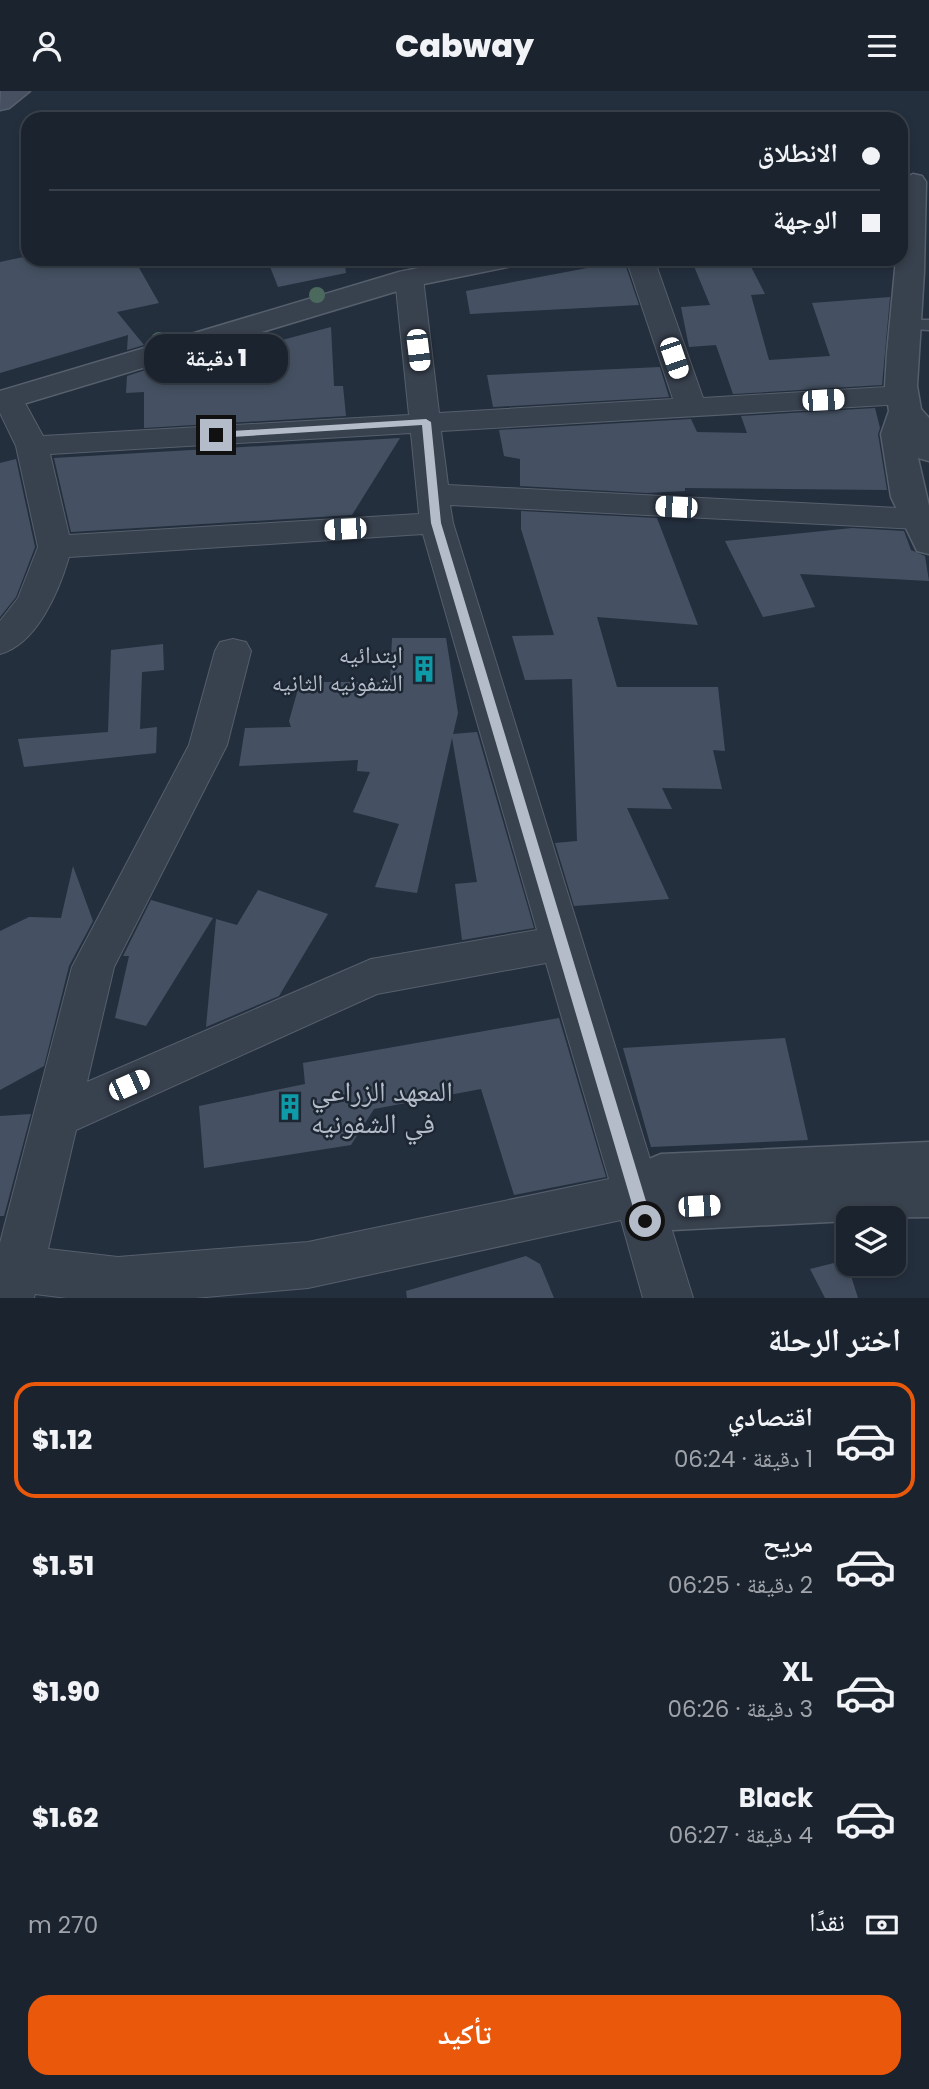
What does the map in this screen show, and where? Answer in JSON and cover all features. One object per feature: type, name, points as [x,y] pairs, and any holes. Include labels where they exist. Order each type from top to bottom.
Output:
[{"type":"main road","points":[[0,103],[18,91]]},
{"type":"street","points":[[911,183],[910,272],[917,325],[901,364],[912,407],[927,435],[929,451]]},
{"type":"street","points":[[0,642],[22,622],[45,584],[55,547],[32,446],[3,393],[423,268],[442,266]]},
{"type":"street","points":[[642,266],[691,407]]},
{"type":"street","points":[[423,268],[426,422],[434,509],[668,1298]]},
{"type":"street","points":[[32,446],[691,407],[912,407]]},
{"type":"street","points":[[55,547],[434,509],[923,531],[908,497],[897,434],[912,407]]},
{"type":"street","points":[[233,651],[208,745],[93,967],[56,1117],[9,1278],[118,1281],[308,1265],[637,1195],[661,1177],[929,1164]]},
{"type":"street","points":[[56,1117],[371,977],[562,943]]},
{"type":"street","points":[[637,1195],[673,1207],[929,1194]]},
{"type":"building","points":[[21,258],[21,266],[138,266],[159,303],[117,312],[144,345],[127,350],[128,335],[0,373],[0,262]]},
{"type":"building","points":[[270,266],[345,266],[346,273],[278,287]]},
{"type":"building","points":[[598,266],[626,266],[639,305],[470,314],[466,291]]},
{"type":"building","points":[[694,266],[751,266],[765,294],[751,295],[769,360],[830,356],[812,303],[890,297],[882,385],[733,394],[716,345],[689,347],[681,307],[710,305]]},
{"type":"building","points":[[331,327],[334,386],[343,386],[346,416],[144,428],[144,392],[126,393],[127,376],[161,365],[166,371]]},
{"type":"building","points":[[660,367],[669,397],[493,407],[487,375]]},
{"type":"building","points":[[875,408],[887,490],[685,488],[685,491],[647,493],[520,486],[520,459],[504,456],[499,430],[691,419],[697,432],[747,433],[741,416]]},
{"type":"building","points":[[400,438],[352,515],[71,532],[54,458]]},
{"type":"building","points":[[16,459],[35,547],[16,597],[0,617],[0,463]]},
{"type":"building","points":[[521,511],[657,518],[698,625],[597,617],[617,687],[718,687],[725,751],[713,750],[722,789],[662,788],[672,809],[627,808],[669,899],[574,906],[555,843],[577,841],[572,679],[525,680],[512,636],[554,635],[521,529]]},
{"type":"building","points":[[852,528],[904,531],[911,550],[925,556],[929,581],[800,574],[815,607],[763,617],[725,541]]},
{"type":"building","points":[[392,638],[446,638],[458,713],[453,734],[477,732],[534,928],[462,940],[455,884],[477,882],[452,738],[417,893],[375,887],[399,824],[353,812],[370,772],[357,771],[358,760],[239,766],[245,728],[291,727],[289,721],[300,682],[390,682]]},
{"type":"building","points":[[163,644],[164,670],[142,672],[140,729],[157,727],[156,753],[24,767],[18,739],[108,732],[111,650]]},
{"type":"building","points":[[73,866],[93,921],[69,966],[44,1066],[0,1090],[0,931],[29,917],[61,918]]},
{"type":"building","points":[[258,890],[328,914],[279,996],[206,1027],[216,919],[237,925]]},
{"type":"building","points":[[151,900],[213,918],[146,1026],[115,1018],[129,956],[123,956]]},
{"type":"building","name":"المعهد الزراعي في الشفونيه","points":[[559,1018],[606,1177],[514,1195],[481,1089],[374,1109],[351,1145],[204,1168],[199,1106],[305,1084],[303,1063]]},
{"type":"building","points":[[785,1038],[808,1140],[651,1147],[623,1048]]},
{"type":"building","points":[[31,1114],[4,1216],[0,1216],[0,1116]]},
{"type":"building","points":[[526,1256],[540,1264],[554,1298],[407,1298],[406,1291]]},
{"type":"building","points":[[836,1262],[836,1276],[851,1276],[858,1298],[825,1298],[810,1269]]},
{"type":"place","name":"ابتدائيه الشفونيه الثانيه","points":[[424,669]]},
{"type":"place","name":"المعهد الزراعي في الشفونيه","points":[[290,1107]]},
{"type":"route","points":[[216,435],[426,422],[436,523],[645,1221]]}]
